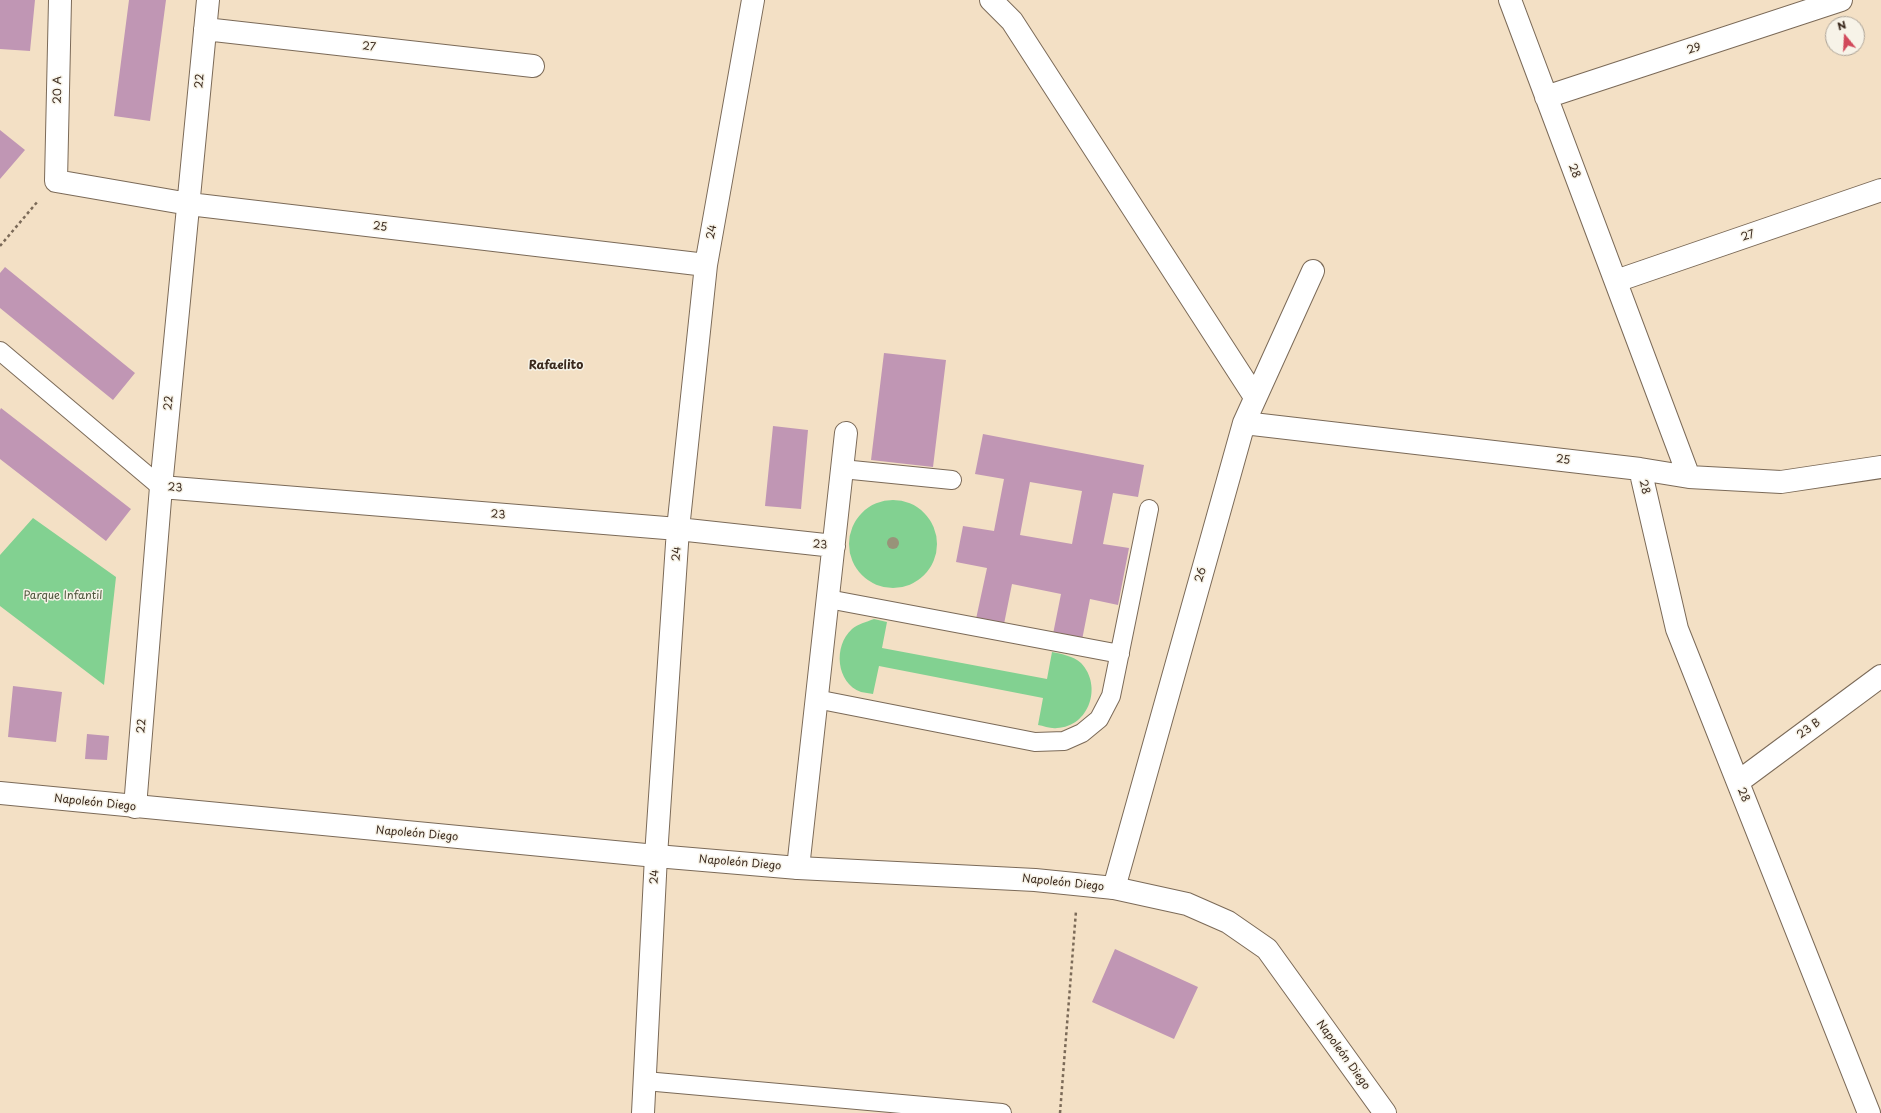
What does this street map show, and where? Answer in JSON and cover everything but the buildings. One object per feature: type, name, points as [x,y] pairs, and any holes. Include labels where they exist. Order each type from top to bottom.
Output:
[{"type":"street","name":"20 A","points":[[56,181],[60,0]]},
{"type":"street","name":"22","points":[[135,807],[161,487],[208,0]]},
{"type":"street","name":"24","points":[[643,1113],[656,856],[678,529],[706,265],[753,0]]},
{"type":"street","points":[[991,0],[1012,20],[1255,397]]},
{"type":"street","name":"28","points":[[1510,0],[1689,477]]},
{"type":"street","name":"29","points":[[1546,97],[1842,0]]},
{"type":"street","name":"27","points":[[205,29],[533,66]]},
{"type":"street","name":"25","points":[[56,181],[189,204],[706,265]]},
{"type":"street","name":"27","points":[[1616,281],[1881,190]]},
{"type":"street","name":"26","points":[[1114,888],[1244,423],[1313,271]]},
{"type":"street","name":"25","points":[[1244,423],[1640,469],[1689,477],[1781,482],[1881,467]]},
{"type":"street","points":[[798,868],[846,433]]},
{"type":"street","name":"28","points":[[1640,469],[1677,629],[1869,1113]]},
{"type":"street","name":"23","points":[[161,487],[678,529],[834,546]]},
{"type":"street","name":"23 B","points":[[1738,782],[1881,676]]},
{"type":"street","name":"Napoleón Diego","points":[[0,793],[656,856],[798,868],[1035,880],[1078,884],[1114,888],[1187,904],[1228,922],[1267,949],[1385,1113]]},
{"type":"lane","points":[[0,351],[161,487]]},
{"type":"lane","points":[[842,469],[952,480]]},
{"type":"lane","points":[[816,699],[1035,742],[1064,741],[1082,733],[1099,719],[1111,696],[1149,509]]},
{"type":"lane","points":[[828,599],[1120,654]]},
{"type":"lane","points":[[644,1082],[1002,1113]]},
{"type":"path","points":[[0,246],[56,181]]},
{"type":"path","points":[[1060,1113],[1078,884]]},
{"type":"green space","points":[[893,500],[910,504],[924,513],[933,527],[937,544],[933,561],[924,575],[910,584],[893,588],[876,584],[862,575],[853,561],[849,544],[853,527],[862,513],[876,504]]},
{"type":"green space","name":"Parque Infantil","points":[[33,518],[116,577],[104,685],[0,606],[0,555]]},
{"type":"green space","points":[[874,619],[887,622],[882,648],[1047,679],[1052,652],[1071,657],[1081,663],[1088,672],[1092,693],[1089,704],[1077,721],[1068,726],[1050,728],[1038,725],[1043,698],[879,666],[873,694],[861,692],[846,681],[840,664],[840,654],[846,636],[852,629],[859,624]]},
{"type":"district","name":"Rafaelito","points":[[556,366]]}]
